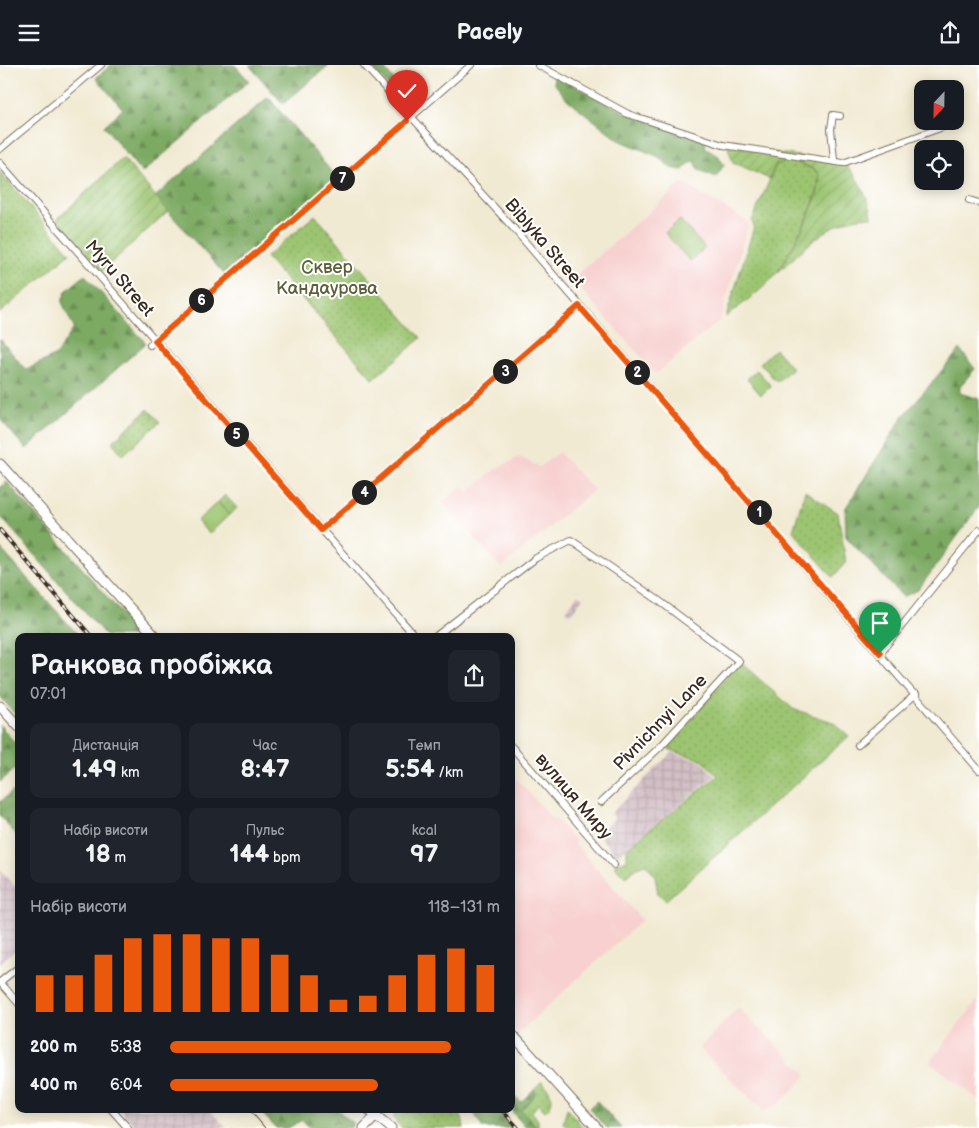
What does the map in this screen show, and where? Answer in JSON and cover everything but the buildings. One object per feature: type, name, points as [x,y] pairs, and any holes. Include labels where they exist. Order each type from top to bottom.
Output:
[{"type":"main road","points":[[0,464],[152,633]]},
{"type":"main road","points":[[0,706],[15,723]]},
{"type":"main road","points":[[515,1037],[597,1128]]},
{"type":"main road","points":[[373,1113],[391,1128]]},
{"type":"main road","points":[[583,1113],[589,1128]]},
{"type":"main road","points":[[364,1128],[376,1116]]},
{"type":"street","points":[[0,149],[101,65]]},
{"type":"street","name":"Biblyka Street","points":[[364,65],[515,230],[916,694],[979,770]]},
{"type":"street","points":[[152,343],[471,65]]},
{"type":"street","points":[[538,65],[628,114],[724,145],[834,160],[843,163],[935,130]]},
{"type":"street","points":[[834,160],[831,129],[833,115],[840,116]]},
{"type":"street","name":"Myru Street","points":[[0,163],[152,343],[412,633]]},
{"type":"street","points":[[969,200],[979,203]]},
{"type":"street","points":[[321,530],[579,306]]},
{"type":"street","points":[[880,653],[979,530]]},
{"type":"street","name":"Pivnichnyi Lane","points":[[440,633],[536,558],[572,540],[658,600],[739,661],[660,747],[601,802]]},
{"type":"street","points":[[858,745],[916,694]]},
{"type":"street","name":"вулиця Миру","points":[[515,751],[614,865]]},
{"type":"street","points":[[15,970],[0,982],[15,999]]},
{"type":"street","points":[[115,1113],[128,1128]]},
{"type":"shaded area","points":[[682,183],[749,222],[720,320],[656,374],[572,279]]},
{"type":"shaded area","points":[[559,452],[594,490],[501,568],[443,502],[462,486],[468,492],[494,470],[519,457],[540,467]]},
{"type":"shaded area","points":[[578,594],[583,598],[571,614],[566,610]]},
{"type":"shaded area","points":[[672,752],[702,762],[715,776],[617,856],[597,834],[615,818],[611,813]]},
{"type":"shaded area","points":[[515,777],[554,821],[556,819],[576,841],[574,843],[642,920],[517,1034],[515,1032]]},
{"type":"shaded area","points":[[0,870],[15,887],[15,950],[0,963]]},
{"type":"shaded area","points":[[977,1001],[979,1003],[979,1100],[930,1062]]},
{"type":"shaded area","points":[[738,1008],[807,1075],[777,1106],[763,1111],[699,1048]]},
{"type":"shaded area","points":[[124,1113],[213,1113],[226,1128],[137,1128]]},
{"type":"green space","points":[[111,65],[235,65],[249,81],[142,173],[104,126],[123,109],[96,78]]},
{"type":"green space","points":[[249,65],[329,65],[283,104]]},
{"type":"green space","points":[[370,65],[381,65],[409,97],[403,103]]},
{"type":"green space","points":[[553,74],[628,114],[707,139],[705,147],[718,155],[724,165],[716,177],[699,170],[695,161],[691,162],[683,170],[671,168],[659,157],[619,140],[568,100],[554,83]]},
{"type":"green space","points":[[268,97],[337,178],[224,274],[155,197]]},
{"type":"green space","points":[[727,145],[843,163],[862,187],[869,203],[872,217],[858,218],[832,228],[809,244],[777,273],[806,221],[818,190],[819,178],[814,169],[791,160],[776,165],[769,179],[733,162]]},
{"type":"green space","points":[[123,158],[168,211],[102,271],[57,219]]},
{"type":"green space","points":[[791,160],[810,168],[818,174],[817,193],[805,223],[790,252],[773,278],[726,317],[754,227],[752,221],[776,165]]},
{"type":"green space","points":[[0,172],[70,253],[0,313]]},
{"type":"green space","name":"Сквер Кандаурова","points":[[315,215],[421,338],[373,379],[266,257]]},
{"type":"green space","points":[[680,220],[705,248],[690,261],[665,233]]},
{"type":"green space","points":[[85,275],[146,343],[26,449],[0,419],[0,339],[26,370],[56,355],[74,328],[62,302],[66,291]]},
{"type":"green space","points":[[775,349],[792,368],[777,382],[760,363]]},
{"type":"green space","points":[[960,349],[975,369],[960,386],[960,393],[979,399],[979,507],[918,590],[903,597],[846,537],[845,509],[902,418]]},
{"type":"green space","points":[[757,370],[771,386],[761,395],[747,379]]},
{"type":"green space","points":[[148,409],[160,422],[123,455],[112,442]]},
{"type":"green space","points":[[7,482],[138,633],[103,633],[0,516],[0,487]]},
{"type":"green space","points":[[805,491],[838,513],[846,562],[833,577],[793,531]]},
{"type":"green space","points":[[225,495],[237,508],[229,515],[218,502]]},
{"type":"green space","points":[[218,502],[229,515],[209,534],[197,521]]},
{"type":"green space","points":[[0,548],[76,633],[15,633],[15,714],[0,696]]},
{"type":"green space","points":[[739,661],[793,709],[833,722],[849,736],[666,900],[658,894],[655,876],[647,865],[643,864],[625,877],[614,865],[627,860],[627,848],[718,776],[702,760],[668,749]]},
{"type":"green space","points":[[0,725],[15,743],[15,769],[0,782]]},
{"type":"green space","points":[[15,789],[15,833],[0,816],[0,802]]},
{"type":"green space","points":[[542,1081],[552,1100],[549,1108],[545,1111],[538,1104],[532,1112],[538,1120],[538,1128],[521,1110],[536,1092],[534,1089]]},
{"type":"green space","points":[[534,1089],[534,1096],[521,1110],[538,1128],[526,1128],[513,1113],[515,1113],[515,1097],[521,1102]]},
{"type":"green space","points":[[597,1101],[621,1128],[607,1128],[589,1108]]},
{"type":"green space","points":[[567,1108],[583,1128],[568,1128],[563,1123]]},
{"type":"green space","points":[[262,1113],[341,1113],[353,1123],[351,1128],[310,1128],[302,1120],[288,1128],[276,1128]]},
{"type":"green space","points":[[394,1113],[458,1113],[462,1118],[464,1128],[402,1128]]},
{"type":"green space","points":[[474,1113],[501,1113],[514,1128],[483,1128]]},
{"type":"tram line","points":[[252,1113],[265,1128]]},
{"type":"railway","points":[[0,530],[88,633]]},
{"type":"railway","points":[[505,1113],[518,1128]]},
{"type":"route","points":[[407,121],[155,341],[252,453],[321,530],[579,306],[675,414],[880,653]]}]
